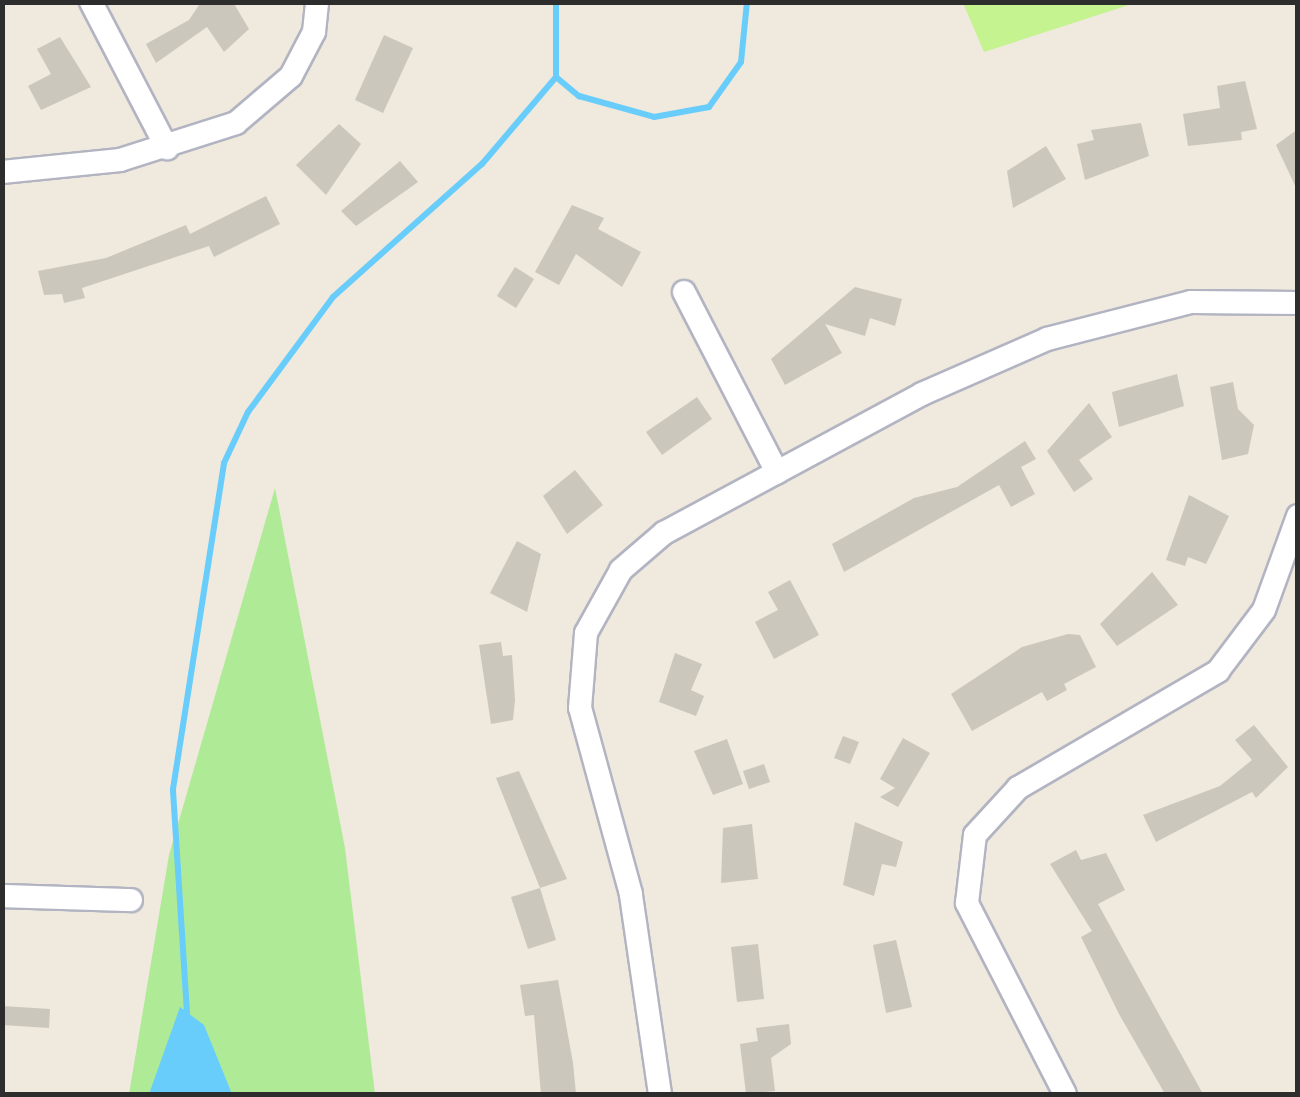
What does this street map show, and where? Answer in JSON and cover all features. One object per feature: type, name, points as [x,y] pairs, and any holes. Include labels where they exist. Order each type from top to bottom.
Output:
[{"type":"street","points":[[91,2],[167,148]]},
{"type":"street","points":[[2,172],[167,148],[236,123],[278,92],[314,32],[318,2]]},
{"type":"street","points":[[684,292],[777,472]]},
{"type":"street","points":[[660,1094],[650,993],[592,768],[579,670],[602,598],[641,550],[777,472],[1047,339],[1191,302],[1298,304]]},
{"type":"street","points":[[1065,1094],[967,903],[975,834],[1002,799],[1218,671],[1264,610],[1298,516]]},
{"type":"street","points":[[2,896],[131,900]]},
{"type":"green space","points":[[963,2],[1135,3],[984,52]]},
{"type":"green space","points":[[275,488],[345,848],[375,1094],[129,1094],[169,855]]},
{"type":"water","points":[[180,1007],[204,1025],[232,1094],[149,1094]]},
{"type":"building","points":[[201,2],[233,2],[249,29],[224,52],[207,27],[156,63],[146,44],[189,20]]},
{"type":"building","points":[[384,35],[413,48],[383,113],[355,100]]},
{"type":"building","points":[[60,37],[91,87],[41,110],[28,86],[51,74],[37,49]]},
{"type":"building","points":[[1245,81],[1257,129],[1241,132],[1242,140],[1188,146],[1183,114],[1220,108],[1217,86]]},
{"type":"building","points":[[1141,123],[1149,156],[1085,180],[1077,144],[1094,140],[1091,130]]},
{"type":"building","points":[[339,124],[361,144],[326,195],[296,165]]},
{"type":"building","points":[[1298,129],[1298,192],[1276,145]]},
{"type":"building","points":[[1046,146],[1066,179],[1013,208],[1007,171]]},
{"type":"building","points":[[400,161],[418,182],[356,226],[341,211]]},
{"type":"building","points":[[266,196],[280,224],[214,257],[209,246],[82,288],[85,298],[64,303],[62,294],[44,295],[38,271],[106,258],[186,225],[190,234]]},
{"type":"building","points":[[572,205],[604,218],[598,229],[641,252],[622,287],[576,254],[559,285],[535,272]]},
{"type":"building","points":[[515,267],[534,279],[516,308],[497,296]]},
{"type":"building","points":[[855,287],[902,299],[895,326],[870,318],[865,336],[825,324],[842,353],[785,385],[771,359]]},
{"type":"building","points":[[1177,374],[1184,406],[1119,427],[1112,392]]},
{"type":"building","points":[[1233,382],[1238,409],[1254,425],[1248,454],[1222,460],[1210,387]]},
{"type":"building","points":[[697,397],[712,419],[662,455],[646,432]]},
{"type":"building","points":[[1089,403],[1112,437],[1079,460],[1093,479],[1074,492],[1047,451]]},
{"type":"building","points":[[1025,441],[1036,459],[1021,467],[1035,494],[1011,507],[999,485],[844,572],[832,544],[914,498],[957,487]]},
{"type":"building","points":[[575,470],[603,505],[567,534],[543,496]]},
{"type":"building","points":[[1189,495],[1229,516],[1206,564],[1188,557],[1185,566],[1166,560]]},
{"type":"building","points":[[517,541],[541,554],[527,612],[490,593]]},
{"type":"building","points":[[1152,572],[1178,605],[1117,646],[1100,624]]},
{"type":"building","points":[[790,580],[819,635],[774,659],[755,622],[778,610],[768,592]]},
{"type":"building","points":[[1068,634],[1080,635],[1096,667],[1064,684],[1067,690],[1047,701],[1042,692],[972,731],[951,694],[1022,647]]},
{"type":"building","points":[[501,642],[503,656],[512,655],[513,720],[491,724],[479,645]]},
{"type":"building","points":[[675,653],[702,664],[691,690],[704,696],[696,716],[659,702]]},
{"type":"building","points":[[1254,725],[1288,767],[1256,798],[1252,792],[1156,842],[1143,815],[1220,786],[1252,760],[1235,740]]},
{"type":"building","points":[[843,736],[859,742],[850,764],[834,758]]},
{"type":"building","points":[[903,738],[930,753],[898,807],[880,797],[895,788],[880,779]]},
{"type":"building","points":[[727,739],[743,784],[713,795],[694,751]]},
{"type":"building","points":[[764,764],[770,782],[749,789],[743,771]]},
{"type":"building","points":[[519,771],[567,879],[540,888],[496,778]]},
{"type":"building","points":[[855,822],[903,842],[896,867],[882,864],[874,896],[843,885]]},
{"type":"building","points":[[752,824],[758,879],[721,883],[723,828]]},
{"type":"building","points":[[1076,850],[1081,860],[1106,853],[1125,890],[1098,904],[1203,1094],[1165,1094],[1119,1014],[1081,937],[1092,931],[1050,864]]},
{"type":"building","points":[[540,888],[556,940],[528,949],[511,897]]},
{"type":"building","points":[[896,940],[912,1007],[886,1013],[873,945]]},
{"type":"building","points":[[758,944],[764,999],[737,1002],[731,947]]},
{"type":"building","points":[[558,980],[576,1094],[541,1094],[534,1015],[525,1016],[520,985]]},
{"type":"building","points":[[2,1006],[50,1009],[49,1028],[2,1025]]},
{"type":"building","points":[[789,1024],[791,1044],[771,1058],[775,1091],[746,1094],[740,1044],[758,1041],[756,1028]]},
{"type":"waterway","points":[[187,1013],[173,789],[224,463],[248,412],[333,297],[482,164],[556,77],[556,2]]},
{"type":"waterway","points":[[556,77],[579,96],[654,117],[709,107],[741,62],[747,2]]}]
